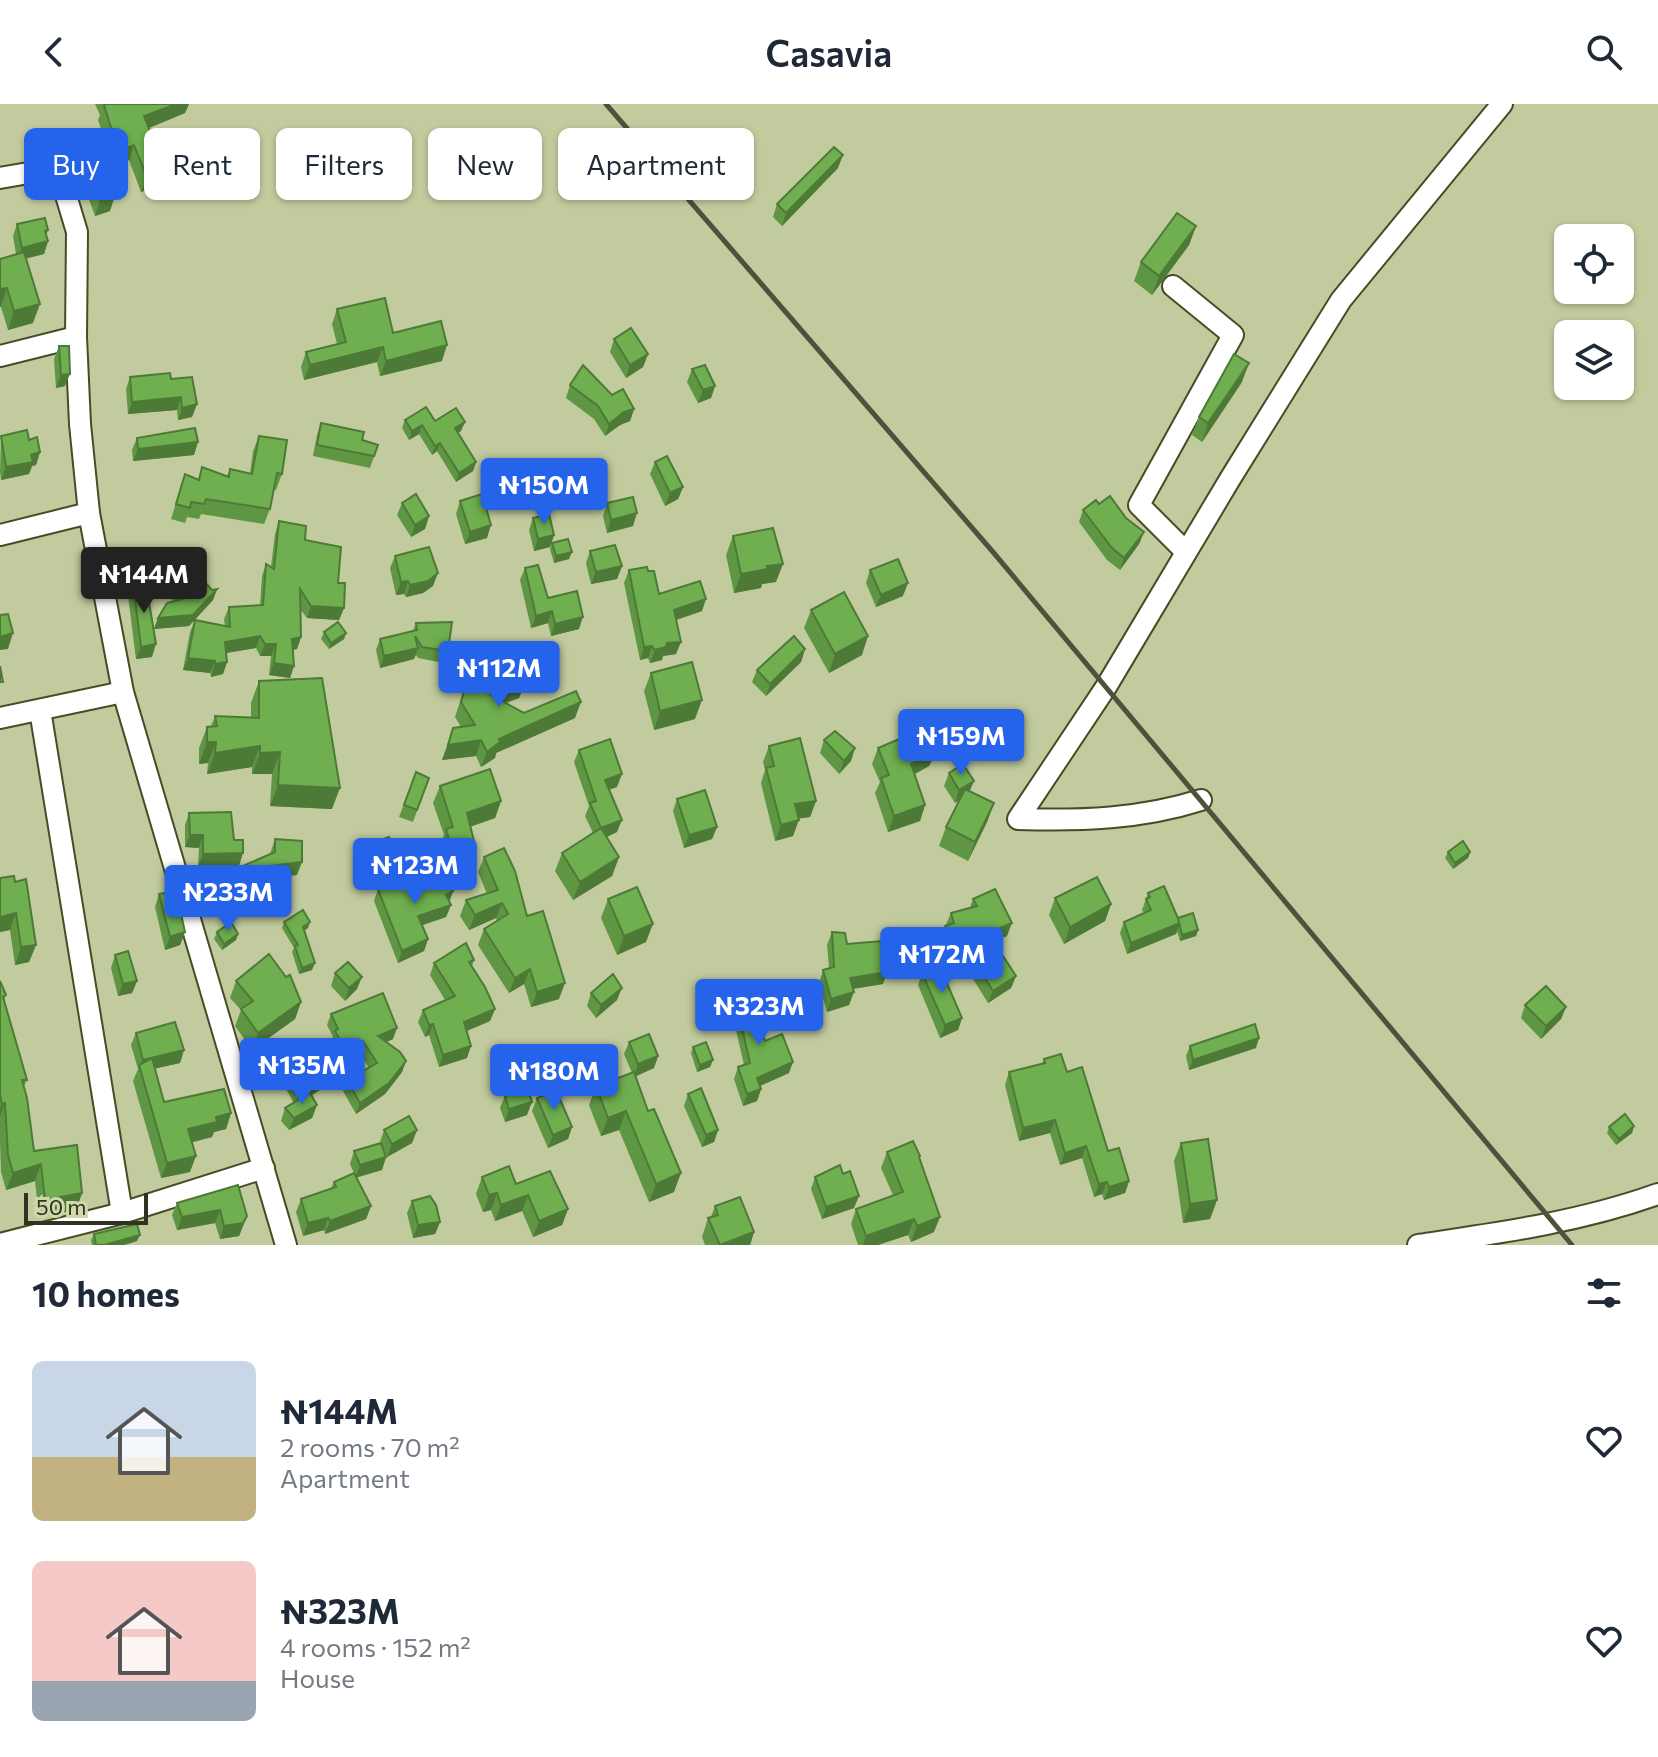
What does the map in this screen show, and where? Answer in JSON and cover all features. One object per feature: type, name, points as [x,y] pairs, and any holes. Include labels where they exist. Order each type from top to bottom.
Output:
[{"type":"street","points":[[1201,800],[1170,810],[1122,818],[1070,821],[1018,819],[1106,687],[1341,300],[1502,104]]},
{"type":"street","points":[[0,178],[46,170],[62,182],[77,232],[76,337],[80,424],[89,513],[123,692],[286,1245]]},
{"type":"street","points":[[1173,286],[1237,327],[1139,505],[1186,552]]},
{"type":"street","points":[[0,356],[76,337]]},
{"type":"street","points":[[0,535],[89,513]]},
{"type":"street","points":[[0,718],[123,692]]},
{"type":"street","points":[[40,710],[122,1213]]},
{"type":"street","points":[[0,1244],[122,1213],[264,1168]]},
{"type":"street","points":[[1418,1245],[1554,1224],[1620,1208],[1658,1194]]},
{"type":"building","points":[[176,104],[144,116],[149,128],[144,128],[144,170],[134,145],[128,147],[128,128],[111,128],[104,105]]},
{"type":"building","points":[[834,147],[843,155],[786,213],[777,204]]},
{"type":"building","points":[[1177,213],[1196,226],[1159,276],[1141,262]]},
{"type":"building","points":[[45,218],[48,241],[22,248],[17,224]]},
{"type":"building","points":[[24,252],[40,304],[14,311],[7,288],[0,289],[0,259]]},
{"type":"building","points":[[385,298],[393,333],[441,321],[447,345],[386,361],[383,347],[310,365],[306,352],[346,342],[337,309]]},
{"type":"building","points":[[631,328],[648,354],[630,365],[614,339]]},
{"type":"building","points":[[59,346],[69,346],[70,374],[61,375]]},
{"type":"building","points":[[1234,354],[1249,363],[1208,423],[1199,417]]},
{"type":"building","points":[[583,365],[612,395],[623,389],[634,409],[624,412],[609,424],[598,406],[570,385]]},
{"type":"building","points":[[705,365],[715,386],[703,390],[692,369]]},
{"type":"building","points":[[170,373],[171,379],[192,377],[197,404],[182,408],[181,397],[132,402],[130,377]]},
{"type":"building","points":[[426,407],[435,421],[456,408],[465,422],[455,428],[476,462],[459,473],[440,443],[435,446],[422,425],[412,431],[405,420]]},
{"type":"building","points":[[321,423],[364,432],[362,440],[378,445],[374,456],[317,445]]},
{"type":"building","points":[[195,428],[198,442],[138,449],[137,438]]},
{"type":"building","points":[[27,430],[29,440],[37,437],[40,452],[31,455],[33,462],[6,467],[1,436]]},
{"type":"building","points":[[259,436],[287,440],[282,474],[277,473],[270,509],[206,499],[204,504],[191,502],[190,508],[176,504],[185,474],[199,480],[202,467],[229,477],[230,469],[252,474]]},
{"type":"building","points":[[667,456],[683,487],[670,493],[655,462]]},
{"type":"building","points":[[416,494],[429,516],[415,525],[402,503]]},
{"type":"building","points":[[482,494],[491,525],[470,532],[460,501]]},
{"type":"building","points":[[1110,496],[1126,518],[1144,532],[1124,558],[1112,548],[1083,510],[1096,500],[1099,504]]},
{"type":"building","points":[[633,497],[637,513],[611,520],[607,503]]},
{"type":"building","points":[[549,514],[554,535],[538,539],[533,518]]},
{"type":"building","points":[[279,521],[306,526],[305,540],[341,547],[338,583],[345,583],[344,608],[311,606],[300,589],[301,637],[292,639],[294,666],[274,663],[276,644],[265,644],[260,636],[225,642],[227,662],[215,664],[215,661],[188,658],[195,620],[230,627],[229,607],[263,605],[266,564],[274,569]]},
{"type":"building","points":[[773,528],[783,564],[741,574],[733,536]]},
{"type":"building","points":[[568,539],[572,552],[556,556],[552,543]]},
{"type":"building","points":[[615,545],[622,566],[596,572],[590,551]]},
{"type":"building","points":[[429,547],[438,573],[428,581],[410,585],[408,581],[401,582],[395,556]]},
{"type":"building","points":[[898,559],[908,583],[881,595],[870,570]]},
{"type":"building","points":[[189,565],[212,590],[217,589],[193,615],[158,618],[167,603],[186,598],[175,589]]},
{"type":"building","points":[[538,565],[548,598],[577,591],[583,617],[555,624],[552,611],[536,616],[525,568]]},
{"type":"building","points":[[146,567],[143,576],[149,582],[131,584],[128,570]]},
{"type":"building","points":[[647,567],[648,571],[654,571],[659,594],[700,581],[706,599],[674,610],[681,642],[667,643],[666,647],[655,650],[652,646],[644,647],[629,570]]},
{"type":"building","points":[[133,583],[146,584],[156,644],[141,647]]},
{"type":"building","points":[[844,592],[868,636],[835,654],[811,610]]},
{"type":"building","points":[[8,614],[13,633],[0,637],[0,615]]},
{"type":"building","points":[[338,622],[346,633],[331,643],[324,632]]},
{"type":"building","points":[[452,622],[448,651],[422,647],[415,636],[418,648],[384,656],[380,639],[417,630],[416,623]]},
{"type":"building","points":[[794,636],[805,649],[770,684],[757,670]]},
{"type":"building","points":[[692,662],[702,700],[660,711],[651,673]]},
{"type":"building","points":[[486,668],[492,677],[513,671],[525,683],[491,695],[524,713],[576,691],[581,702],[499,739],[500,742],[487,752],[481,740],[448,745],[453,728],[475,725],[461,702],[470,670]]},
{"type":"building","points":[[322,678],[340,788],[278,785],[280,752],[260,753],[260,746],[215,753],[216,742],[207,742],[207,727],[217,726],[215,716],[259,718],[259,681]]},
{"type":"building","points":[[934,715],[946,738],[935,750],[911,764],[925,805],[894,816],[881,778],[889,775],[878,748],[911,734],[905,723]]},
{"type":"building","points":[[835,731],[855,748],[844,761],[824,740]]},
{"type":"building","points":[[800,738],[816,801],[795,804],[799,820],[781,825],[766,768],[774,766],[769,746]]},
{"type":"building","points":[[610,739],[622,774],[605,780],[622,820],[601,828],[590,803],[596,801],[579,750]]},
{"type":"building","points":[[963,764],[974,781],[959,790],[949,773]]},
{"type":"building","points":[[490,769],[501,801],[467,813],[476,849],[453,854],[446,829],[453,827],[440,786]]},
{"type":"building","points":[[416,772],[429,778],[417,810],[404,805]]},
{"type":"building","points":[[965,789],[994,803],[975,842],[946,827]]},
{"type":"building","points":[[705,790],[717,827],[689,835],[677,799]]},
{"type":"building","points":[[231,812],[234,840],[243,840],[243,853],[203,854],[203,835],[190,835],[189,813]]},
{"type":"building","points":[[601,828],[619,857],[580,882],[562,853]]},
{"type":"building","points":[[389,837],[395,852],[373,860],[367,845]]},
{"type":"building","points":[[275,839],[302,841],[302,862],[268,866],[276,887],[248,898],[238,868],[275,852]]},
{"type":"building","points":[[1463,841],[1470,852],[1455,863],[1448,852]]},
{"type":"building","points":[[504,848],[515,871],[527,916],[543,911],[565,983],[537,992],[530,969],[515,978],[484,929],[508,914],[502,903],[475,915],[466,900],[498,890],[484,857]]},
{"type":"building","points":[[446,871],[453,891],[446,895],[451,905],[418,916],[428,939],[402,951],[378,889]]},
{"type":"building","points":[[14,876],[15,882],[26,879],[36,945],[21,947],[16,913],[0,917],[0,878]]},
{"type":"building","points":[[1097,877],[1111,904],[1070,927],[1055,898]]},
{"type":"building","points":[[1164,886],[1180,923],[1131,943],[1124,922],[1151,910],[1146,899],[1150,897],[1148,893]]},
{"type":"building","points":[[637,887],[653,924],[624,936],[608,899]]},
{"type":"building","points":[[995,889],[1012,923],[988,933],[1016,976],[993,991],[973,959],[969,961],[960,947],[956,949],[945,926],[954,923],[951,913],[977,906],[973,899]]},
{"type":"building","points":[[176,891],[185,932],[170,937],[159,894]]},
{"type":"building","points":[[303,910],[310,922],[303,927],[315,963],[302,968],[295,946],[298,945],[284,922]]},
{"type":"building","points":[[1193,913],[1198,930],[1182,935],[1178,918]]},
{"type":"building","points":[[231,922],[238,934],[224,944],[217,932]]},
{"type":"building","points":[[832,932],[845,933],[847,944],[882,941],[887,972],[850,978],[854,992],[831,999],[823,970],[834,967]]},
{"type":"building","points":[[466,943],[474,960],[469,962],[495,1009],[464,1022],[471,1046],[443,1055],[433,1024],[429,1025],[423,1010],[455,996],[434,963]]},
{"type":"building","points":[[128,951],[137,981],[123,984],[115,955]]},
{"type":"building","points":[[269,954],[286,977],[290,975],[301,1002],[258,1033],[241,1009],[253,1001],[236,981]]},
{"type":"building","points":[[348,962],[362,977],[349,988],[335,973]]},
{"type":"building","points":[[939,965],[962,1018],[945,1025],[922,973]]},
{"type":"building","points":[[613,974],[622,988],[601,1005],[591,993]]},
{"type":"building","points":[[0,981],[27,1080],[22,1080],[34,1151],[77,1145],[82,1193],[45,1200],[41,1164],[13,1173],[8,1155],[5,1103],[2,1104],[0,1094]]},
{"type":"building","points":[[1546,986],[1566,1007],[1546,1026],[1525,1005]]},
{"type":"building","points":[[747,989],[765,1041],[782,1034],[793,1062],[757,1078],[761,1089],[747,1094],[738,1067],[750,1063],[734,992]]},
{"type":"building","points":[[383,993],[397,1028],[378,1036],[400,1052],[406,1061],[389,1083],[360,1103],[347,1080],[377,1063],[363,1041],[345,1050],[335,1031],[338,1029],[331,1014]]},
{"type":"building","points":[[175,1022],[184,1050],[143,1060],[136,1033]]},
{"type":"building","points":[[1255,1024],[1259,1038],[1193,1060],[1190,1046]]},
{"type":"building","points":[[649,1034],[658,1056],[638,1064],[629,1042]]},
{"type":"building","points":[[706,1042],[713,1060],[700,1065],[693,1047]]},
{"type":"building","points":[[315,1045],[327,1075],[300,1093],[286,1067],[294,1065],[287,1054]]},
{"type":"building","points":[[1061,1054],[1067,1072],[1082,1067],[1108,1151],[1119,1148],[1129,1181],[1109,1187],[1107,1182],[1099,1184],[1086,1146],[1065,1153],[1055,1120],[1023,1128],[1009,1072],[1045,1063],[1044,1059]]},
{"type":"building","points":[[152,1058],[164,1102],[224,1089],[231,1113],[216,1117],[217,1122],[188,1129],[196,1156],[167,1163],[139,1065]]},
{"type":"building","points":[[634,1072],[648,1111],[654,1109],[681,1173],[656,1184],[626,1111],[608,1118],[596,1086]]},
{"type":"building","points":[[701,1088],[718,1130],[706,1135],[688,1094]]},
{"type":"building","points":[[528,1089],[532,1102],[509,1109],[505,1096]]},
{"type":"building","points":[[556,1090],[572,1127],[553,1135],[537,1098]]},
{"type":"building","points":[[310,1093],[317,1105],[294,1118],[285,1108]]},
{"type":"building","points":[[1625,1114],[1634,1126],[1619,1139],[1609,1127]]},
{"type":"building","points":[[409,1116],[417,1130],[392,1144],[384,1130]]},
{"type":"building","points":[[1208,1139],[1217,1200],[1190,1204],[1181,1143]]},
{"type":"building","points":[[913,1141],[940,1217],[917,1226],[914,1219],[866,1236],[856,1209],[903,1192],[887,1152]]},
{"type":"building","points":[[381,1143],[386,1157],[360,1165],[354,1151]]},
{"type":"building","points":[[840,1165],[843,1174],[850,1171],[859,1196],[826,1207],[815,1177]]},
{"type":"building","points":[[509,1166],[516,1184],[550,1171],[568,1209],[539,1221],[528,1195],[501,1205],[497,1193],[489,1195],[482,1177]]},
{"type":"building","points":[[354,1173],[371,1206],[330,1221],[328,1218],[308,1223],[301,1199],[336,1187],[334,1182]]},
{"type":"building","points":[[238,1185],[247,1216],[243,1223],[224,1226],[220,1210],[182,1217],[177,1203]]},
{"type":"building","points":[[430,1196],[440,1222],[418,1225],[412,1201]]},
{"type":"building","points":[[740,1197],[754,1232],[720,1245],[708,1218],[718,1215],[715,1206]]},
{"type":"building","points":[[137,1224],[140,1235],[96,1245],[94,1234]]},
{"type":"railway","points":[[606,104],[993,552],[1572,1245]]}]
